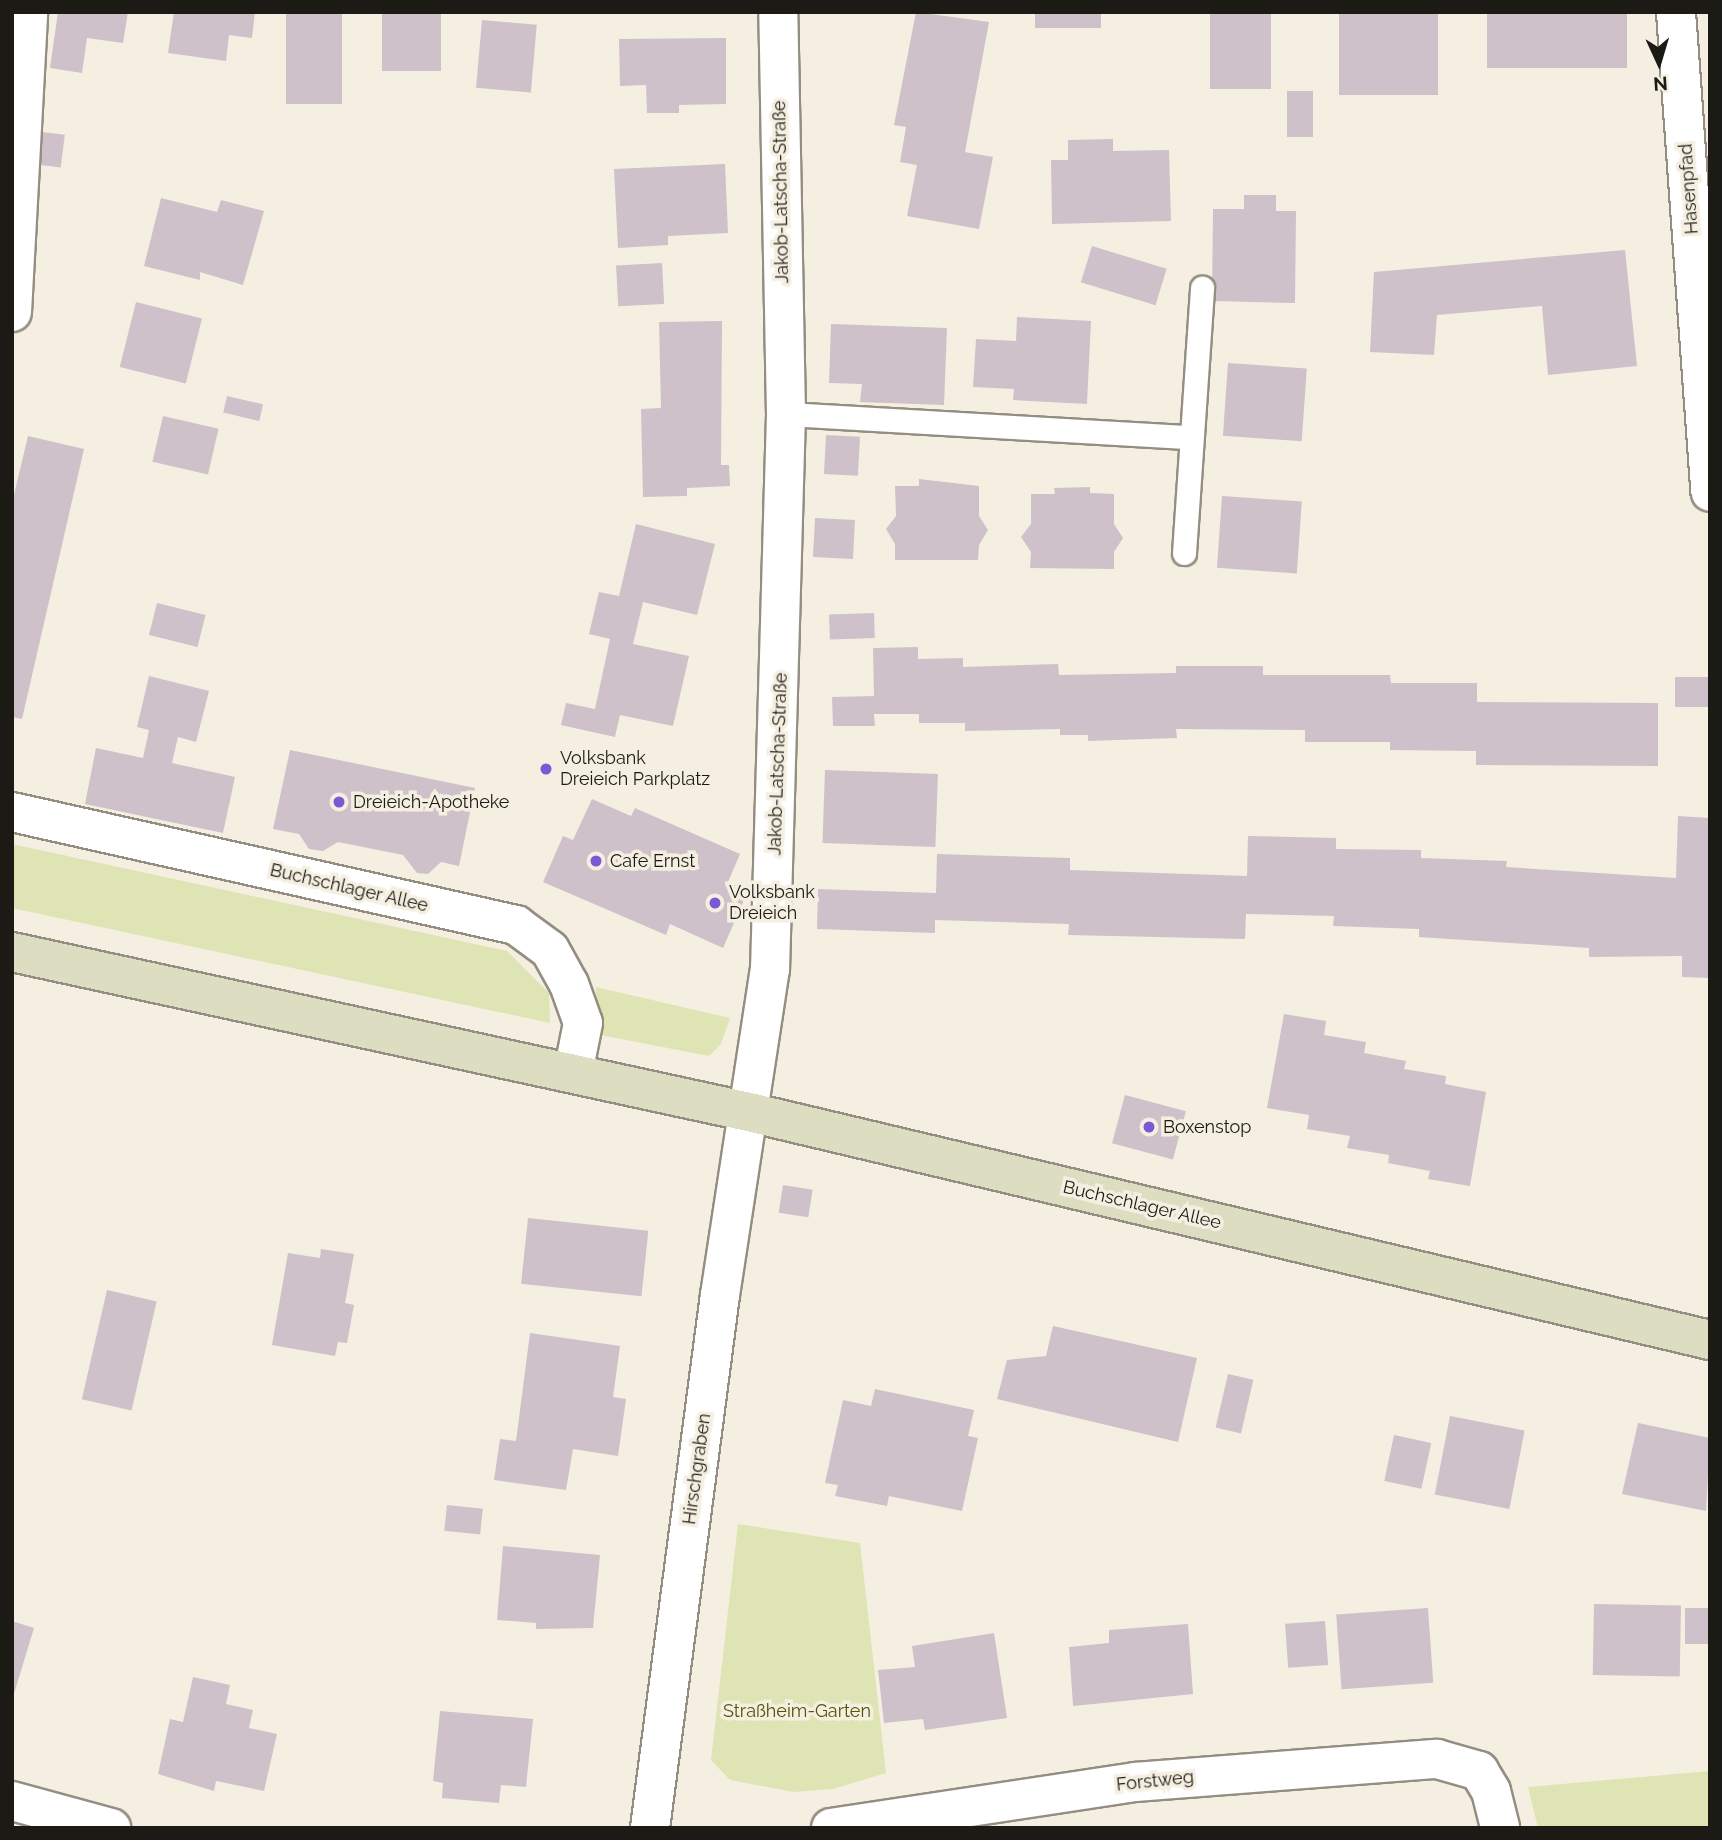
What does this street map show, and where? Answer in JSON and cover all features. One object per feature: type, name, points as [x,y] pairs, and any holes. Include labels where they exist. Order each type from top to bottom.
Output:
[{"type":"main road","name":"Buchschlager Allee","points":[[12,952],[749,1112],[1710,1340]]},
{"type":"street","points":[[12,312],[28,12]]},
{"type":"street","name":"Jakob-Latscha-Straße","points":[[749,1112],[771,970],[786,414],[778,12]]},
{"type":"street","name":"Hasenpfad","points":[[1676,12],[1710,492]]},
{"type":"street","name":"Buchschlager Allee","points":[[12,813],[516,925],[550,950],[569,984],[583,1023],[573,1073]]},
{"type":"street","name":"Hirschgraben","points":[[650,1828],[720,1295],[749,1112]]},
{"type":"street","name":"Forstweg","points":[[831,1828],[1135,1782],[1437,1759],[1479,1771],[1491,1791],[1500,1828]]},
{"type":"street","points":[[12,1801],[111,1828]]},
{"type":"lane","points":[[1184,553],[1202,288]]},
{"type":"lane","points":[[786,414],[1191,436]]},
{"type":"green space","points":[[12,844],[507,951],[549,993],[550,1023],[12,908]]},
{"type":"green space","points":[[596,987],[730,1018],[721,1044],[709,1056],[595,1034]]},
{"type":"green space","name":"Straßheim-Garten","points":[[738,1524],[860,1543],[886,1773],[833,1789],[794,1792],[730,1780],[711,1760]]},
{"type":"green space","points":[[1710,1771],[1710,1828],[1538,1828],[1528,1787]]},
{"type":"building","points":[[58,12],[128,12],[123,43],[87,38],[82,73],[50,68]]},
{"type":"building","points":[[174,12],[255,12],[252,38],[229,35],[226,61],[168,53]]},
{"type":"building","points":[[286,12],[342,12],[342,104],[286,104]]},
{"type":"building","points":[[382,12],[441,12],[441,71],[382,71]]},
{"type":"building","points":[[916,12],[989,22],[965,152],[993,157],[979,229],[907,216],[917,165],[900,162],[906,127],[894,125]]},
{"type":"building","points":[[1035,12],[1101,12],[1101,28],[1035,28]]},
{"type":"building","points":[[1210,12],[1271,12],[1271,89],[1210,89]]},
{"type":"building","points":[[1339,12],[1438,12],[1438,95],[1339,95]]},
{"type":"building","points":[[1487,12],[1627,12],[1627,68],[1487,68]]},
{"type":"building","points":[[482,20],[537,25],[531,93],[476,88]]},
{"type":"building","points":[[726,38],[726,104],[679,105],[679,113],[647,113],[646,85],[620,86],[619,39]]},
{"type":"building","points":[[1287,91],[1313,91],[1313,137],[1287,137]]},
{"type":"building","points":[[34,131],[65,135],[61,168],[30,164]]},
{"type":"building","points":[[1113,139],[1113,151],[1169,150],[1171,221],[1052,224],[1051,160],[1068,160],[1068,140]]},
{"type":"building","points":[[725,164],[728,233],[668,236],[668,245],[618,248],[614,169]]},
{"type":"building","points":[[1244,195],[1276,195],[1276,211],[1296,211],[1295,303],[1212,301],[1213,209],[1244,209]]},
{"type":"building","points":[[161,198],[217,212],[221,200],[264,211],[243,285],[200,272],[200,280],[144,266]]},
{"type":"building","points":[[1092,246],[1167,269],[1155,305],[1081,282]]},
{"type":"building","points":[[1625,250],[1637,366],[1548,375],[1542,306],[1437,315],[1434,355],[1370,352],[1374,272]]},
{"type":"building","points":[[662,263],[664,304],[618,306],[616,265]]},
{"type":"building","points":[[136,302],[202,318],[186,383],[120,367]]},
{"type":"building","points":[[1017,317],[1091,321],[1087,404],[1013,400],[1014,389],[973,387],[976,339],[1016,341]]},
{"type":"building","points":[[722,321],[721,465],[729,465],[730,486],[687,488],[687,496],[643,497],[641,409],[661,408],[659,322]]},
{"type":"building","points":[[831,324],[947,328],[944,405],[860,402],[862,384],[829,383]]},
{"type":"building","points":[[1228,363],[1307,369],[1302,441],[1223,436]]},
{"type":"building","points":[[227,396],[263,404],[259,421],[223,413]]},
{"type":"building","points":[[163,416],[219,429],[208,475],[152,462]]},
{"type":"building","points":[[826,435],[860,437],[858,476],[824,474]]},
{"type":"building","points":[[28,436],[84,449],[22,719],[12,717],[12,503]]},
{"type":"building","points":[[919,479],[979,486],[979,516],[988,530],[979,545],[978,560],[895,560],[895,544],[886,529],[896,516],[895,486],[919,486]]},
{"type":"building","points":[[1090,487],[1090,493],[1114,494],[1114,524],[1123,538],[1114,552],[1114,569],[1030,568],[1031,552],[1021,537],[1031,524],[1031,494],[1055,494],[1054,488]]},
{"type":"building","points":[[1222,496],[1302,502],[1297,573],[1217,568]]},
{"type":"building","points":[[815,518],[855,520],[853,559],[813,557]]},
{"type":"building","points":[[636,524],[715,544],[697,615],[643,602],[633,644],[689,656],[673,726],[620,715],[615,737],[561,725],[566,703],[595,709],[610,639],[589,634],[599,592],[619,596]]},
{"type":"building","points":[[157,603],[206,615],[198,647],[149,635]]},
{"type":"building","points":[[874,613],[875,638],[830,640],[829,615]]},
{"type":"building","points":[[918,647],[918,659],[963,658],[963,667],[1058,664],[1059,675],[1176,673],[1176,666],[1263,666],[1263,675],[1390,675],[1391,683],[1477,683],[1477,702],[1658,703],[1658,766],[1476,765],[1476,751],[1390,750],[1390,742],[1305,742],[1305,730],[1176,729],[1177,738],[1088,741],[1088,735],[1060,735],[1060,729],[965,731],[965,723],[919,723],[919,714],[874,714],[875,726],[833,726],[832,697],[874,696],[873,648]]},
{"type":"building","points":[[149,676],[209,691],[196,742],[178,737],[172,763],[235,777],[223,833],[85,804],[96,748],[143,758],[149,730],[137,727]]},
{"type":"building","points":[[1675,677],[1709,677],[1709,707],[1675,707]]},
{"type":"building","points":[[290,750],[475,788],[459,866],[441,862],[428,874],[417,873],[403,855],[338,842],[323,851],[309,849],[299,834],[273,829]]},
{"type":"building","points":[[825,770],[938,774],[935,847],[822,843]]},
{"type":"building","points":[[592,799],[631,816],[635,808],[740,854],[728,882],[748,891],[723,948],[670,924],[666,935],[543,882],[563,836],[573,840]]},
{"type":"building","points":[[1678,816],[1710,818],[1710,978],[1682,977],[1682,956],[1589,957],[1589,948],[1419,937],[1419,929],[1333,926],[1334,916],[1246,914],[1245,939],[1068,935],[1069,924],[935,920],[935,933],[817,929],[818,889],[936,893],[937,854],[1070,858],[1070,870],[1247,876],[1248,836],[1336,838],[1336,849],[1421,850],[1421,858],[1507,861],[1506,867],[1676,878]]},
{"type":"building","points":[[1284,1014],[1326,1021],[1324,1035],[1366,1042],[1364,1053],[1406,1061],[1404,1069],[1446,1076],[1445,1084],[1486,1092],[1470,1186],[1428,1179],[1430,1171],[1388,1163],[1389,1155],[1347,1148],[1350,1136],[1307,1129],[1309,1115],[1267,1108]]},
{"type":"building","name":"Boxenstop","points":[[1125,1095],[1186,1111],[1173,1160],[1112,1143]]},
{"type":"building","points":[[783,1185],[813,1190],[808,1217],[779,1213]]},
{"type":"building","points":[[528,1218],[648,1231],[641,1296],[521,1284]]},
{"type":"building","points":[[321,1249],[354,1254],[345,1303],[354,1305],[347,1343],[338,1342],[335,1356],[272,1345],[288,1253],[320,1258]]},
{"type":"building","points":[[107,1290],[157,1301],[131,1411],[82,1399]]},
{"type":"building","points":[[1053,1326],[1197,1358],[1178,1442],[997,1399],[1007,1360],[1046,1356]]},
{"type":"building","points":[[530,1333],[620,1346],[613,1397],[626,1399],[618,1456],[573,1449],[566,1490],[494,1480],[500,1439],[516,1441]]},
{"type":"building","points":[[1228,1374],[1253,1380],[1241,1433],[1216,1428]]},
{"type":"building","points":[[875,1389],[974,1410],[968,1436],[978,1438],[962,1511],[889,1496],[887,1506],[835,1496],[838,1485],[825,1483],[843,1400],[871,1406]]},
{"type":"building","points":[[1450,1416],[1525,1431],[1509,1509],[1435,1495]]},
{"type":"building","points":[[1638,1423],[1710,1438],[1706,1511],[1622,1494]]},
{"type":"building","points":[[1394,1435],[1431,1443],[1421,1489],[1384,1481]]},
{"type":"building","points":[[447,1505],[483,1509],[480,1535],[444,1531]]},
{"type":"building","points":[[503,1546],[600,1555],[593,1628],[536,1629],[536,1623],[497,1620]]},
{"type":"building","points":[[1594,1604],[1681,1606],[1680,1677],[1593,1675]]},
{"type":"building","points":[[1428,1608],[1433,1683],[1341,1689],[1336,1614]]},
{"type":"building","points":[[1685,1608],[1710,1608],[1710,1644],[1685,1644]]},
{"type":"building","points":[[12,1621],[34,1628],[13,1697],[12,1697]]},
{"type":"building","points":[[1325,1621],[1328,1665],[1288,1668],[1285,1624]]},
{"type":"building","points":[[1188,1624],[1193,1694],[1073,1706],[1069,1647],[1109,1643],[1109,1630]]},
{"type":"building","points":[[994,1633],[1007,1718],[925,1730],[923,1719],[884,1723],[878,1670],[915,1667],[912,1646]]},
{"type":"building","points":[[193,1677],[230,1685],[226,1704],[253,1710],[249,1728],[277,1734],[264,1791],[216,1781],[214,1791],[158,1774],[170,1719],[183,1722]]},
{"type":"building","points":[[440,1711],[533,1719],[526,1787],[501,1785],[499,1803],[442,1798],[443,1783],[433,1781]]},
{"type":"place","name":"Volksbank Dreieich Parkplatz","points":[[546,769]]},
{"type":"place","name":"Dreieich-Apotheke","points":[[339,802]]},
{"type":"place","name":"Cafe Ernst","points":[[596,861]]},
{"type":"place","name":"Volksbank Dreieich","points":[[715,903]]},
{"type":"place","name":"Boxenstop","points":[[1149,1127]]}]
